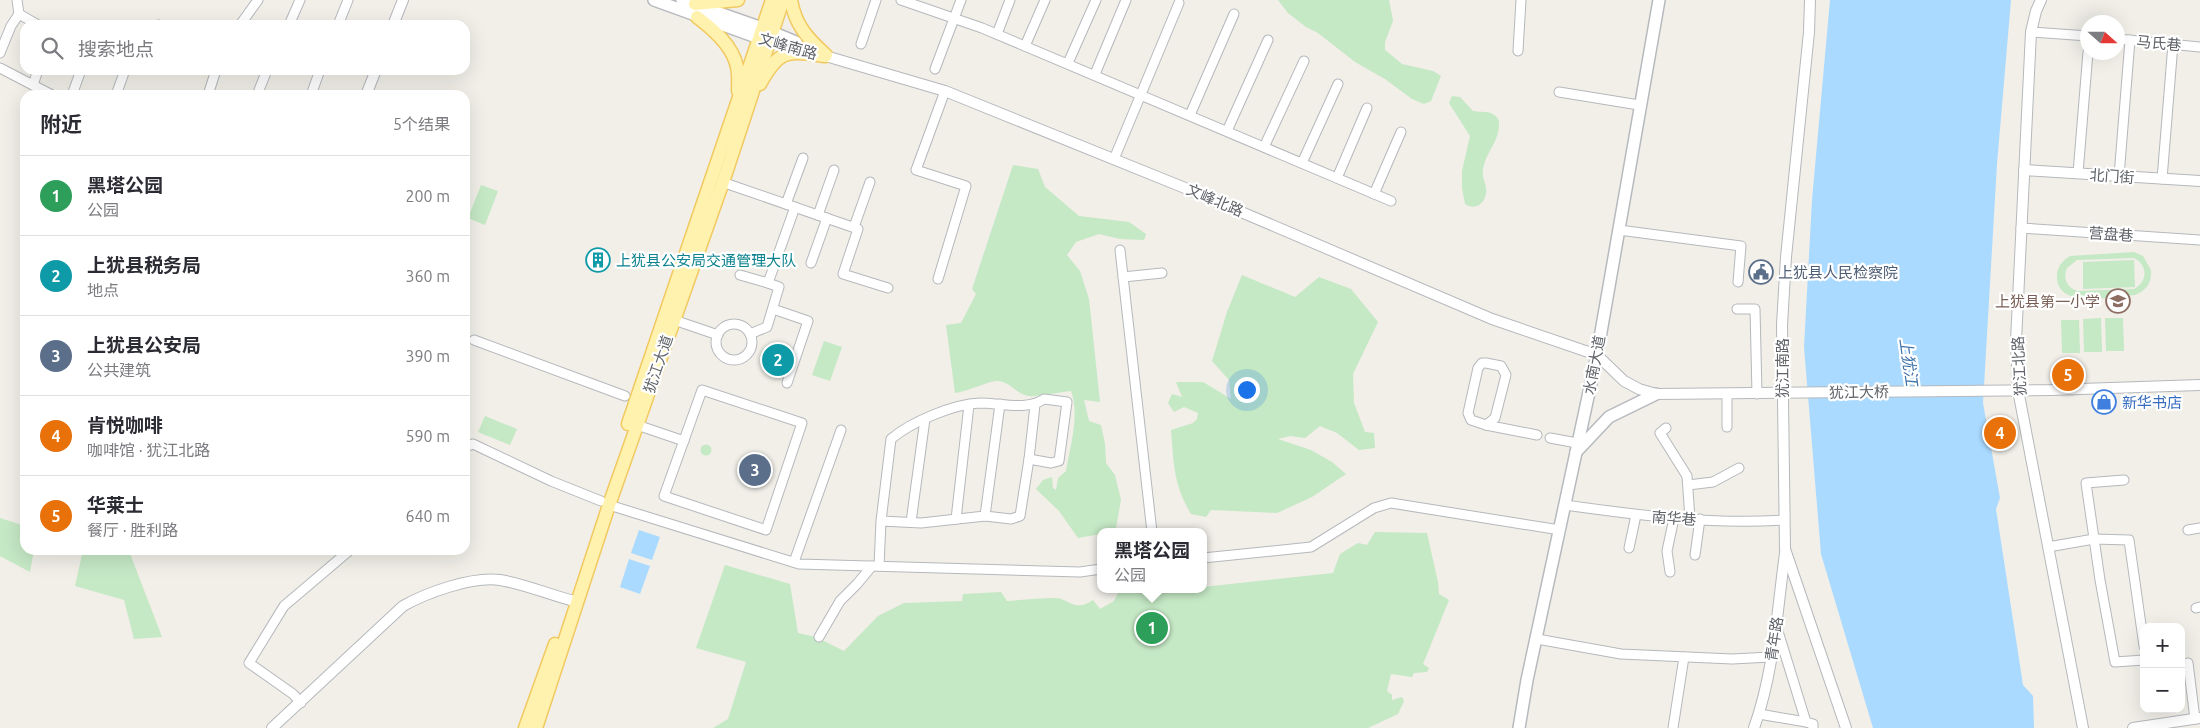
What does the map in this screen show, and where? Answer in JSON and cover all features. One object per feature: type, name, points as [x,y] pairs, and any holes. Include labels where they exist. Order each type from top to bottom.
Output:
[{"type":"main road","name":"文峰南路","points":[[654,0],[691,7],[827,56]]},
{"type":"main road","points":[[691,7],[738,0]]},
{"type":"main road","name":"犹江大道","points":[[766,35],[772,0]]},
{"type":"main road","name":"犹江大道","points":[[536,728],[605,503],[766,35],[783,0]]},
{"type":"main road","points":[[791,0],[800,27],[807,39],[827,56]]},
{"type":"main road","name":"水南大道","points":[[1519,728],[1596,355],[1658,0]]},
{"type":"main road","points":[[691,7],[732,54],[738,68],[743,105]]},
{"type":"main road","points":[[743,105],[782,55],[793,52],[827,56]]},
{"type":"main road","name":"犹江大道","points":[[605,503],[637,425],[722,182],[743,105]]},
{"type":"main road","points":[[1576,448],[1609,417],[1656,394]]},
{"type":"main road","name":"犹江大道","points":[[526,728],[574,601]]},
{"type":"street","points":[[0,53],[11,26],[19,14],[16,0]]},
{"type":"street","points":[[244,20],[258,0]]},
{"type":"street","points":[[291,20],[300,0]]},
{"type":"street","points":[[340,20],[348,0]]},
{"type":"street","points":[[395,20],[403,0]]},
{"type":"street","points":[[861,44],[876,0]]},
{"type":"street","points":[[901,0],[920,3],[1095,74],[1391,201]]},
{"type":"street","points":[[935,69],[961,0]]},
{"type":"street","points":[[997,34],[1010,0]]},
{"type":"street","points":[[1025,46],[1045,0]]},
{"type":"street","points":[[1068,63],[1096,0]]},
{"type":"street","points":[[1095,74],[1126,0]]},
{"type":"street","points":[[1518,51],[1521,0]]},
{"type":"street","name":"犹江南路","points":[[1810,0],[1810,32],[1786,257],[1782,326],[1785,549],[1846,728]]},
{"type":"street","name":"犹江北路","points":[[2042,0],[2036,11],[2031,32],[2016,341],[2018,390],[2083,728]]},
{"type":"street","points":[[1114,159],[1179,3]]},
{"type":"street","points":[[19,14],[29,20]]},
{"type":"street","points":[[1190,115],[1234,14]]},
{"type":"street","points":[[2031,32],[2080,35]]},
{"type":"street","points":[[1227,131],[1268,40]]},
{"type":"street","name":"马氏巷","points":[[2125,40],[2200,47]]},
{"type":"street","points":[[2119,176],[2130,40]]},
{"type":"street","points":[[2162,179],[2173,44]]},
{"type":"street","name":"文峰北路","points":[[827,56],[945,91],[1324,246],[1492,319],[1596,355]]},
{"type":"street","points":[[2078,174],[2087,60]]},
{"type":"street","points":[[1264,147],[1304,61]]},
{"type":"street","points":[[0,68],[42,90]]},
{"type":"street","points":[[33,85],[36,75]]},
{"type":"street","points":[[74,90],[79,75]]},
{"type":"street","points":[[118,90],[123,75]]},
{"type":"street","points":[[210,90],[214,75]]},
{"type":"street","points":[[259,90],[265,75]]},
{"type":"street","points":[[312,90],[318,75]]},
{"type":"street","points":[[368,90],[374,75]]},
{"type":"street","points":[[1302,163],[1338,84]]},
{"type":"street","points":[[938,279],[966,186],[916,170],[945,91]]},
{"type":"street","points":[[1559,92],[1639,106]]},
{"type":"street","points":[[1337,178],[1367,108]]},
{"type":"street","points":[[1374,194],[1401,132]]},
{"type":"street","points":[[768,283],[802,158]]},
{"type":"street","points":[[811,263],[834,170]]},
{"type":"street","name":"北门街","points":[[2024,170],[2200,181]]},
{"type":"street","points":[[722,182],[858,229],[843,274],[888,288]]},
{"type":"street","points":[[854,227],[870,182]]},
{"type":"street","name":"营盘巷","points":[[2021,228],[2200,240]]},
{"type":"street","points":[[1619,230],[1741,246],[1738,282]]},
{"type":"street","points":[[1120,250],[1152,528]]},
{"type":"street","points":[[1123,277],[1162,273]]},
{"type":"street","points":[[740,274],[779,287],[767,327],[750,334]]},
{"type":"street","points":[[773,309],[808,321],[788,383]]},
{"type":"street","points":[[1737,309],[1755,309],[1757,394]]},
{"type":"street","points":[[674,320],[718,335]]},
{"type":"street","points":[[731,324],[744,327],[750,334],[752,344],[749,352],[740,359],[733,360],[720,353],[716,343],[718,335],[723,328],[731,324]]},
{"type":"street","points":[[474,340],[625,396]]},
{"type":"street","name":"犹江大桥","points":[[1596,355],[1624,382],[1656,394],[1782,394],[2200,385]]},
{"type":"street","points":[[1486,425],[1495,418],[1506,374],[1501,366],[1486,362],[1482,363],[1478,368],[1468,413],[1471,420],[1486,425],[1537,435]]},
{"type":"street","points":[[702,390],[802,423],[766,530],[664,496],[684,441],[702,390]]},
{"type":"street","points":[[1727,394],[1727,427]]},
{"type":"street","points":[[819,637],[840,601],[876,566],[891,439],[901,430],[941,412],[978,403],[1035,405],[1044,399],[1067,402],[1059,461],[1051,463],[1029,459]]},
{"type":"street","points":[[984,516],[1000,404]]},
{"type":"street","points":[[956,519],[969,405]]},
{"type":"street","points":[[881,521],[911,522],[984,516],[1011,519],[1020,516],[1035,405]]},
{"type":"street","points":[[911,522],[925,419]]},
{"type":"street","points":[[637,425],[684,441]]},
{"type":"street","points":[[1666,428],[1660,433],[1688,476],[1690,519]]},
{"type":"street","points":[[794,562],[841,430]]},
{"type":"street","points":[[1550,438],[1576,448]]},
{"type":"street","points":[[470,445],[473,444],[551,481],[605,503],[794,562],[1080,572],[1097,570]]},
{"type":"street","points":[[1688,485],[1713,482],[1739,468]]},
{"type":"street","points":[[2124,480],[2086,483],[2100,580],[2115,662],[2140,660]]},
{"type":"street","points":[[1207,558],[1311,547],[1374,508],[1391,503],[1560,530]]},
{"type":"street","name":"南华巷","points":[[1564,506],[1674,518],[1784,520]]},
{"type":"street","points":[[1629,548],[1636,515]]},
{"type":"street","points":[[1670,572],[1668,551],[1674,518]]},
{"type":"street","points":[[1695,555],[1700,519]]},
{"type":"street","points":[[2188,530],[2200,528]]},
{"type":"street","points":[[2048,546],[2094,539],[2129,540],[2141,623]]},
{"type":"street","name":"青年路","points":[[1754,728],[1759,714],[1777,627],[1785,549]]},
{"type":"street","points":[[301,703],[293,694],[250,663],[284,606],[344,555]]},
{"type":"street","points":[[272,728],[403,606],[417,598],[478,581],[498,580],[574,601]]},
{"type":"street","points":[[1777,627],[1809,725]]},
{"type":"street","points":[[1537,639],[1621,654],[1732,659],[1771,657]]},
{"type":"street","points":[[1673,728],[1684,657]]},
{"type":"street","points":[[2134,728],[2197,719],[2188,663]]},
{"type":"street","points":[[1759,714],[1809,725]]},
{"type":"green space","points":[[1278,0],[1389,0],[1393,21],[1385,42],[1385,50],[1402,64],[1433,71],[1441,76],[1431,101],[1424,104],[1412,99],[1385,79],[1355,62],[1318,33],[1306,27],[1288,13]]},
{"type":"green space","points":[[1452,96],[1460,97],[1473,111],[1491,113],[1499,121],[1498,134],[1483,168],[1486,187],[1485,197],[1481,204],[1474,207],[1465,204],[1462,188],[1462,171],[1470,136],[1449,103]]},
{"type":"green space","points":[[1013,165],[1038,169],[1045,187],[1079,216],[1129,222],[1146,234],[1144,240],[1120,239],[1099,234],[1076,242],[1067,255],[1080,271],[1089,299],[1100,402],[1084,400],[1089,421],[1101,425],[1106,463],[1115,475],[1121,500],[1116,528],[1097,528],[1097,535],[1078,538],[1059,511],[1036,489],[1043,480],[1052,477],[1053,488],[1056,490],[1058,478],[1066,471],[1072,441],[1075,410],[1071,391],[1028,396],[1001,381],[996,381],[955,393],[946,325],[961,323],[976,294],[972,289]]},
{"type":"green space","points":[[481,185],[498,191],[485,225],[470,219],[470,213]]},
{"type":"green space","points":[[2134,252],[2143,256],[2151,270],[2150,282],[2143,291],[2135,295],[2089,299],[2077,298],[2067,294],[2060,288],[2057,278],[2057,271],[2060,265],[2070,256]],"holes":[[[2134,258],[2139,261],[2145,273],[2142,282],[2134,289],[2077,291],[2066,282],[2067,268],[2077,260]]]},
{"type":"green space","points":[[2134,260],[2135,287],[2083,289],[2083,262]]},
{"type":"green space","points":[[1242,275],[1295,297],[1319,277],[1351,289],[1378,322],[1353,374],[1354,403],[1365,432],[1374,433],[1375,448],[1359,450],[1337,433],[1320,426],[1305,438],[1290,436],[1278,439],[1311,450],[1332,462],[1346,474],[1312,497],[1277,513],[1211,510],[1206,517],[1191,514],[1185,503],[1175,473],[1171,430],[1193,423],[1197,419],[1198,413],[1184,407],[1174,412],[1168,403],[1172,394],[1182,397],[1176,382],[1203,382],[1231,399],[1229,380],[1212,361],[1227,312]]},
{"type":"green space","points":[[2101,318],[2102,352],[2084,352],[2083,319]]},
{"type":"green space","points":[[2105,318],[2123,318],[2124,351],[2106,351]]},
{"type":"green space","points":[[2061,320],[2079,320],[2080,353],[2062,353]]},
{"type":"green space","points":[[824,341],[842,347],[830,381],[812,375]]},
{"type":"green space","points":[[485,416],[517,429],[510,445],[478,432]]},
{"type":"green space","points":[[706,444],[712,450],[706,456],[700,450]]},
{"type":"green space","points":[[0,518],[20,524],[20,555],[33,555],[30,572],[0,556]]},
{"type":"green space","points":[[1375,532],[1427,533],[1439,594],[1449,600],[1423,664],[1429,668],[1427,672],[1414,673],[1412,677],[1391,674],[1387,691],[1392,695],[1392,700],[1402,697],[1404,701],[1398,714],[1368,728],[713,728],[728,719],[746,662],[696,648],[725,565],[790,584],[798,633],[816,637],[844,651],[878,616],[904,603],[962,601],[963,594],[1001,592],[1007,601],[1055,598],[1081,605],[1093,600],[1100,609],[1114,601],[1118,593],[1207,593],[1207,587],[1333,573],[1340,554],[1358,543],[1367,545]]},
{"type":"green space","points":[[82,555],[131,555],[162,637],[134,639],[124,600],[75,586]]},
{"type":"water","name":"上犹江","points":[[1830,0],[2011,0],[1997,164],[1983,403],[2000,498],[1996,509],[2023,685],[2033,696],[2034,728],[1873,728],[1821,554],[1804,347],[1812,200]]},
{"type":"water","points":[[639,530],[660,537],[652,560],[631,553]]},
{"type":"water","points":[[629,559],[650,566],[640,594],[620,587]]},
{"type":"place","name":"上犹县公安局交通管理大队","points":[[598,260]]},
{"type":"place","name":"上犹县人民检察院","points":[[1761,272]]},
{"type":"place","name":"上犹县第一小学","points":[[2118,301]]},
{"type":"place","name":"上犹县税务局","points":[[778,360]]},
{"type":"place","name":"华莱士","points":[[2068,375]]},
{"type":"place","name":"新华书店","points":[[2104,402]]},
{"type":"place","name":"肯悦咖啡","points":[[2000,433]]},
{"type":"place","name":"上犹县公安局","points":[[755,470]]},
{"type":"place","name":"黑塔公园","points":[[1152,628]]}]
